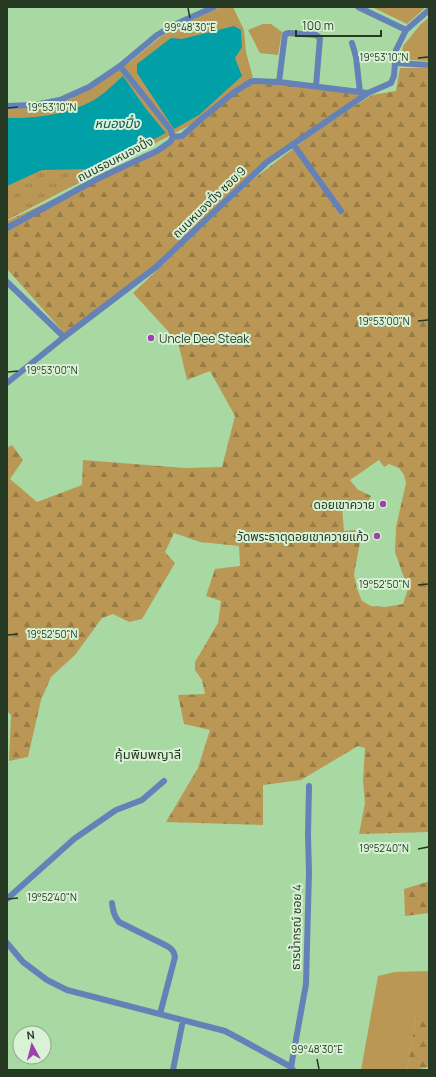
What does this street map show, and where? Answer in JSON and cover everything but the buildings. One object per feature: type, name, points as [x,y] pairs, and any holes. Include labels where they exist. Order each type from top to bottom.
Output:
[{"type":"street","points":[[7,106],[34,105],[60,100],[89,87],[120,66],[157,35],[176,24],[214,7]]},
{"type":"street","points":[[358,7],[406,30],[429,10]]},
{"type":"street","name":"ถนนหนองปึ๋ง ซอย 9","points":[[7,383],[64,337],[156,267],[267,162],[368,93],[391,83],[394,76],[396,50],[406,30]]},
{"type":"street","points":[[279,82],[285,34],[288,32],[316,35],[320,38],[316,86]]},
{"type":"street","points":[[352,42],[356,56],[360,92]]},
{"type":"street","points":[[395,63],[429,65]]},
{"type":"street","points":[[120,66],[170,129],[173,137]]},
{"type":"street","name":"ถนนรอบหนองปึ๋ง","points":[[7,228],[157,151],[170,142],[173,137],[182,136],[233,93],[250,82],[279,82],[368,93]]},
{"type":"street","points":[[293,144],[341,211]]},
{"type":"street","points":[[7,282],[64,337]]},
{"type":"street","points":[[7,899],[74,839],[116,810],[142,800],[164,780]]},
{"type":"street","name":"ธารน้ำกรณ์ ซอย 4","points":[[292,1068],[306,984],[309,872],[309,786]]},
{"type":"street","points":[[112,903],[113,913],[119,922],[172,949],[175,952],[160,1014]]},
{"type":"street","points":[[7,943],[23,962],[47,980],[67,990],[225,1032],[292,1068]]},
{"type":"street","points":[[173,1070],[183,1020]]},
{"type":"green space","points":[[221,7],[233,7],[244,30],[246,52],[253,78],[240,85],[200,120],[7,220],[7,109],[44,106],[70,99],[120,66],[130,62],[163,35]]},
{"type":"green space","points":[[372,7],[426,7],[407,24]]},
{"type":"green space","points":[[429,17],[429,61],[401,58],[403,46],[420,25]]},
{"type":"green space","points":[[263,24],[271,24],[282,32],[278,55],[260,53],[248,30]]},
{"type":"green space","points":[[400,68],[429,68],[429,832],[359,834],[365,803],[363,781],[365,748],[358,746],[301,780],[263,785],[263,825],[166,822],[198,768],[210,730],[184,724],[178,695],[205,694],[202,680],[195,670],[195,662],[218,623],[221,601],[206,596],[215,569],[240,566],[239,546],[200,542],[174,533],[165,552],[175,563],[142,619],[129,622],[113,614],[102,618],[75,655],[51,677],[41,700],[28,757],[9,761],[11,715],[7,711],[7,448],[12,445],[23,460],[10,479],[37,502],[82,485],[83,460],[185,468],[222,467],[235,416],[210,371],[187,380],[178,342],[133,293],[251,181],[311,135],[372,95],[396,91]],"holes":[[[379,460],[384,467],[389,464],[399,468],[404,475],[406,483],[396,527],[395,552],[408,589],[403,604],[385,607],[371,606],[362,601],[357,589],[354,574],[360,542],[355,530],[344,531],[342,508],[366,505],[371,496],[357,489],[350,480]]]},
{"type":"green space","points":[[254,81],[368,93],[267,162],[156,267],[66,335],[7,269],[7,221],[157,151]]},
{"type":"green space","points":[[90,169],[97,173],[7,220],[7,185],[42,170]]},
{"type":"green space","points":[[429,880],[429,913],[405,916],[404,889],[427,882]]},
{"type":"green space","points":[[429,971],[429,1019],[416,1016],[407,1070],[361,1070],[378,976],[395,972]]},
{"type":"green space","points":[[416,1015],[429,1019],[429,1067],[407,1070]]},
{"type":"water","name":"หนองปึ๋ง","points":[[234,26],[241,30],[242,47],[235,58],[242,76],[199,115],[174,129],[137,73],[137,64],[171,38],[182,39]]},
{"type":"water","name":"หนองปึ๋ง","points":[[123,76],[146,109],[166,133],[125,154],[90,169],[42,170],[7,186],[7,118],[29,118],[52,115],[74,109],[98,98]]},
{"type":"place","name":"Uncle Dee Steak","points":[[151,338]]},
{"type":"place","name":"ดอยเขาควาย","points":[[383,504]]},
{"type":"place","name":"วัดพระธาตุดอยเขาควายแก้ว","points":[[377,536]]},
{"type":"district","name":"คุ้มพิมพญาลี","points":[[148,754]]}]
